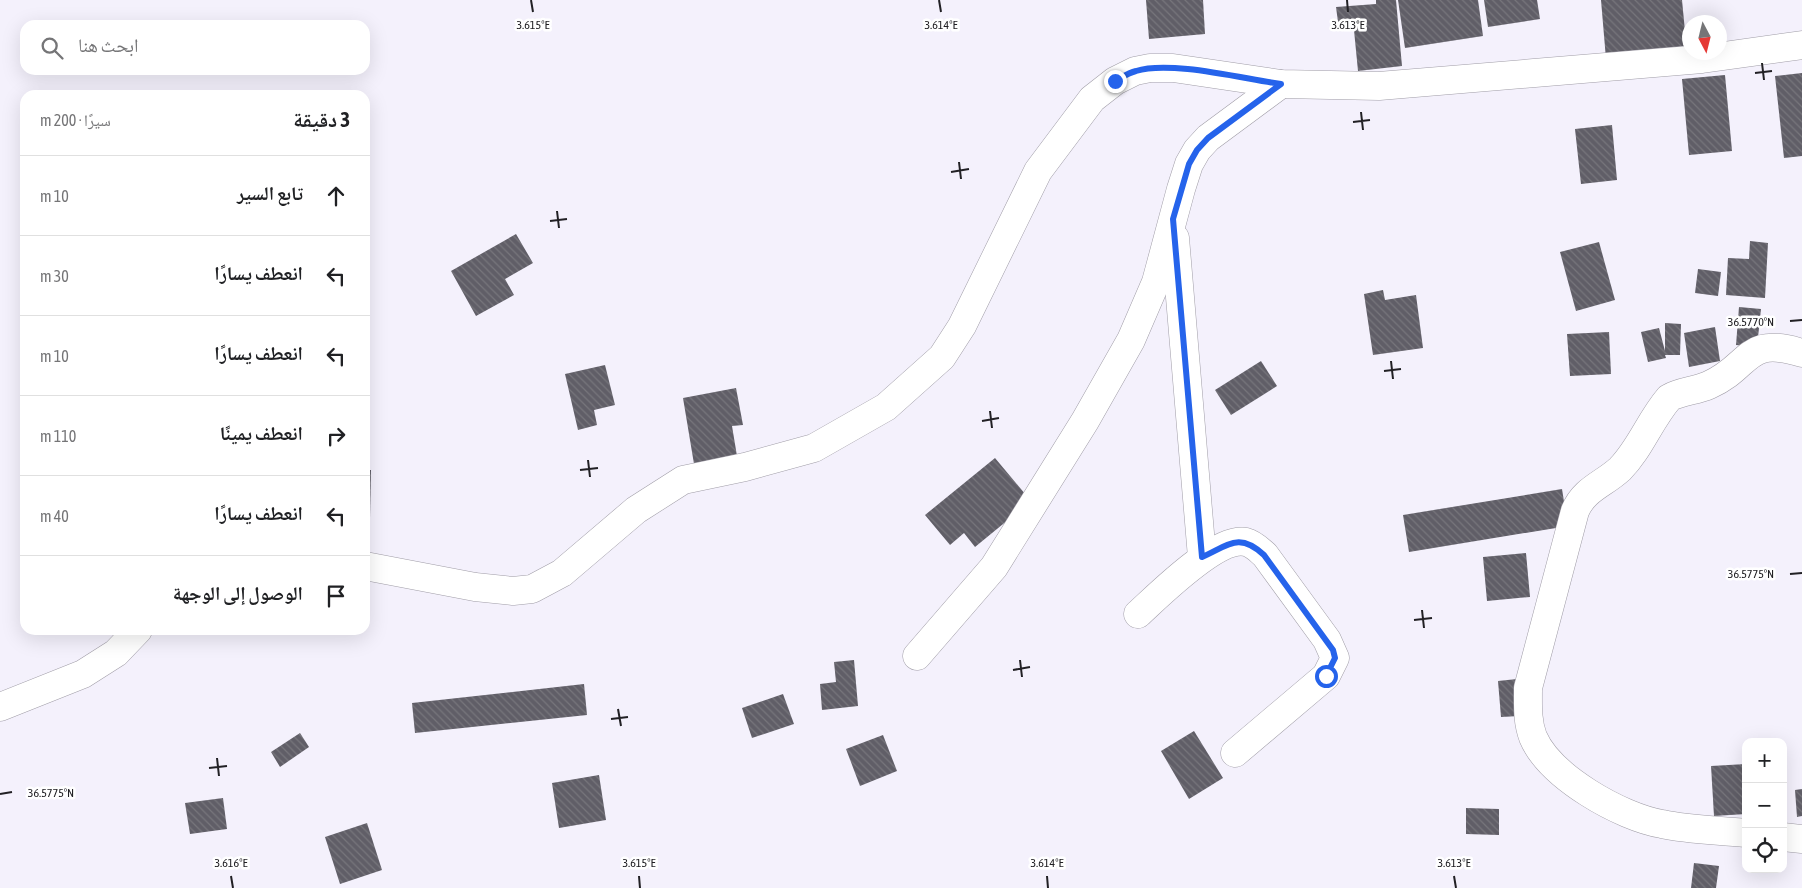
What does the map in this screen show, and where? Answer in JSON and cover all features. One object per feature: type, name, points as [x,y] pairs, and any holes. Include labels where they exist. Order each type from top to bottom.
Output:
[{"type":"street","points":[[370,567],[475,588],[514,591],[532,589],[562,573],[636,510],[683,480],[745,467],[814,448],[886,407],[942,357],[962,326],[1038,171],[1092,99],[1115,81],[1135,71],[1150,68],[1181,69],[1281,84],[1379,86],[1702,59],[1802,45]]},
{"type":"street","points":[[917,656],[994,567],[1085,421],[1131,340],[1156,282],[1189,164],[1197,150],[1208,138],[1281,84]]},
{"type":"street","points":[[1173,219],[1202,557]]},
{"type":"street","points":[[1742,833],[1662,824],[1629,814],[1592,794],[1557,770],[1543,754],[1534,738],[1527,717],[1528,688],[1575,510],[1586,492],[1619,469],[1668,398],[1677,393],[1708,386],[1722,378],[1763,347],[1784,347],[1802,353]]},
{"type":"street","points":[[1138,614],[1202,557],[1233,543],[1244,542],[1253,544],[1264,555],[1327,640],[1335,658],[1326,676],[1235,753]]},
{"type":"street","points":[[0,707],[83,674],[116,653],[133,635]]},
{"type":"street","points":[[1787,837],[1802,839]]},
{"type":"building","points":[[1146,0],[1203,0],[1205,34],[1149,39]]},
{"type":"building","points":[[1376,0],[1396,0],[1402,66],[1358,71],[1353,20],[1338,22],[1336,7],[1376,4]]},
{"type":"building","points":[[1398,0],[1478,0],[1483,36],[1405,48]]},
{"type":"building","points":[[1484,0],[1537,0],[1540,19],[1488,27]]},
{"type":"building","points":[[1601,0],[1682,0],[1682,52],[1606,59]]},
{"type":"building","points":[[1802,73],[1802,156],[1784,158],[1775,76]]},
{"type":"building","points":[[1725,75],[1732,151],[1689,155],[1682,79]]},
{"type":"building","points":[[1612,125],[1617,180],[1581,184],[1575,129]]},
{"type":"building","points":[[516,234],[533,263],[505,279],[514,295],[476,316],[451,271]]},
{"type":"building","points":[[1750,241],[1768,243],[1765,298],[1726,295],[1728,258],[1749,259]]},
{"type":"building","points":[[1599,242],[1615,300],[1576,311],[1560,252]]},
{"type":"building","points":[[1698,269],[1721,272],[1718,296],[1695,293]]},
{"type":"building","points":[[1383,290],[1385,300],[1416,295],[1423,348],[1373,355],[1364,294]]},
{"type":"building","points":[[1739,307],[1761,309],[1757,347],[1736,345]]},
{"type":"building","points":[[1665,323],[1681,324],[1680,355],[1665,355],[1666,358],[1648,362],[1641,332],[1659,328],[1665,351]]},
{"type":"building","points":[[1715,327],[1720,361],[1689,367],[1684,333]]},
{"type":"building","points":[[1609,332],[1611,374],[1570,376],[1567,334]]},
{"type":"building","points":[[1261,361],[1277,386],[1231,415],[1215,390]]},
{"type":"building","points":[[605,365],[615,405],[594,410],[597,425],[578,430],[565,374]]},
{"type":"building","points":[[736,388],[743,425],[732,426],[737,456],[694,464],[683,398]]},
{"type":"building","points":[[995,458],[1031,501],[975,547],[964,533],[950,545],[925,515]]},
{"type":"building","points":[[370,470],[371,470],[370,518]]},
{"type":"building","points":[[1562,489],[1568,526],[1409,552],[1403,515]]},
{"type":"building","points":[[1526,553],[1530,597],[1487,601],[1483,557]]},
{"type":"building","points":[[854,660],[858,706],[822,710],[820,684],[836,682],[834,662]]},
{"type":"building","points":[[1517,679],[1520,716],[1501,717],[1498,681]]},
{"type":"building","points":[[584,684],[587,715],[415,733],[412,703]]},
{"type":"building","points":[[783,694],[794,724],[752,738],[742,708]]},
{"type":"building","points":[[1194,731],[1223,778],[1189,799],[1161,751]]},
{"type":"building","points":[[300,733],[309,747],[280,767],[271,752]]},
{"type":"building","points":[[883,735],[897,771],[860,786],[846,749]]},
{"type":"building","points":[[1742,764],[1742,814],[1714,816],[1711,766]]},
{"type":"building","points":[[599,775],[606,820],[559,828],[552,783]]},
{"type":"building","points":[[1802,789],[1802,816],[1797,817],[1795,790]]},
{"type":"building","points":[[223,798],[227,829],[190,834],[185,803]]},
{"type":"building","points":[[1466,808],[1499,809],[1499,835],[1466,834]]},
{"type":"building","points":[[367,823],[382,870],[340,884],[325,837]]},
{"type":"building","points":[[1694,863],[1719,866],[1716,888],[1691,888]]},
{"type":"route","points":[[1115,81],[1135,71],[1150,68],[1173,68],[1281,84],[1208,138],[1197,150],[1189,164],[1173,219],[1202,557],[1233,543],[1244,542],[1253,544],[1264,555],[1333,650],[1335,658],[1326,676]]}]
